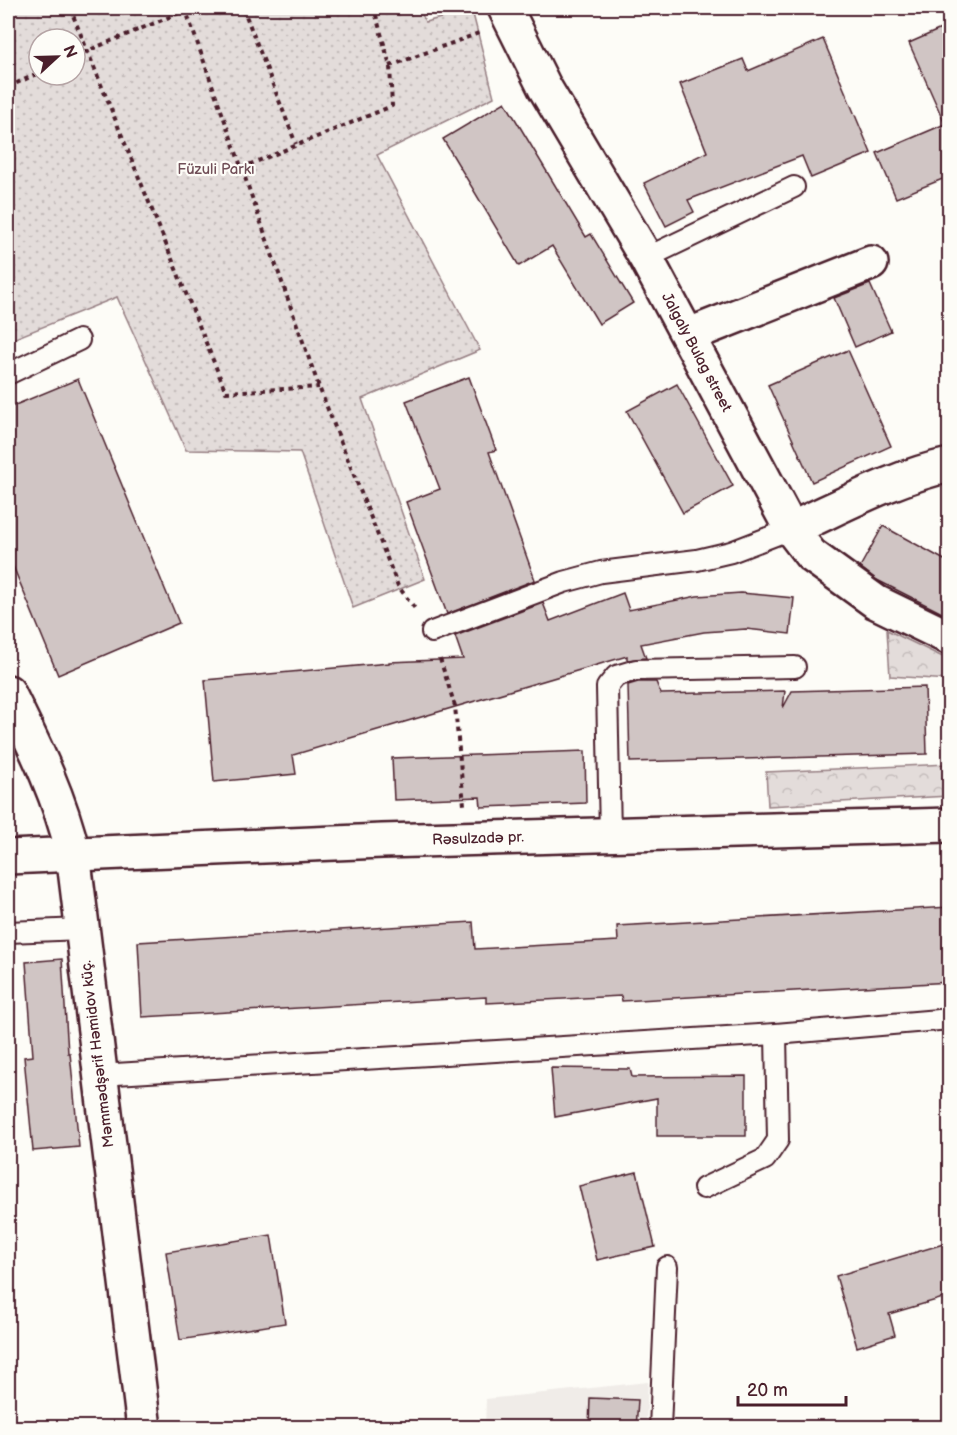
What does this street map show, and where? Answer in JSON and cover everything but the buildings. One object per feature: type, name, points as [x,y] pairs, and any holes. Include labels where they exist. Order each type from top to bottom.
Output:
[{"type":"street","name":"Jalgaly Bulag street","points":[[508,14],[545,88],[689,335],[791,529],[811,555],[876,602],[950,638]]},
{"type":"street","points":[[689,335],[871,263]]},
{"type":"street","points":[[791,529],[894,483],[950,465]]},
{"type":"street","name":"Məmmədşərif Həmidov küç.","points":[[8,692],[52,785],[73,853],[144,1428]]},
{"type":"street","name":"Rəsulzadə pr.","points":[[8,857],[468,838],[950,825]]},
{"type":"lane","points":[[646,258],[794,187]]},
{"type":"lane","points":[[8,374],[79,340]]},
{"type":"lane","points":[[432,632],[564,582],[602,572],[697,560],[731,552],[791,529]]},
{"type":"lane","points":[[610,834],[607,687],[616,676],[636,670],[795,667]]},
{"type":"lane","points":[[8,932],[82,928]]},
{"type":"lane","points":[[99,1075],[776,1034],[950,1019]]},
{"type":"lane","points":[[704,1188],[765,1159],[778,1140],[776,1034]]},
{"type":"lane","points":[[660,1428],[667,1267]]},
{"type":"path","points":[[70,8],[78,27]]},
{"type":"path","points":[[191,8],[87,51],[226,392],[319,387]]},
{"type":"path","points":[[243,8],[296,144]]},
{"type":"path","points":[[241,168],[392,106],[390,66],[374,8]]},
{"type":"path","points":[[185,9],[319,387],[398,586],[432,632],[455,706],[468,838]]},
{"type":"path","points":[[390,66],[508,14]]},
{"type":"path","points":[[8,87],[27,78]]},
{"type":"shaded area","points":[[648,1382],[646,1427],[485,1428],[486,1399]]},
{"type":"green space","name":"Füzuli Parkı","points":[[8,8],[420,8],[425,22],[472,10],[494,97],[377,155],[480,350],[362,399],[425,579],[353,608],[300,452],[186,450],[117,297],[8,341]]},
{"type":"green space","points":[[887,630],[949,660],[949,680],[890,676]]},
{"type":"green space","points":[[949,764],[949,796],[768,806],[766,772]]}]
